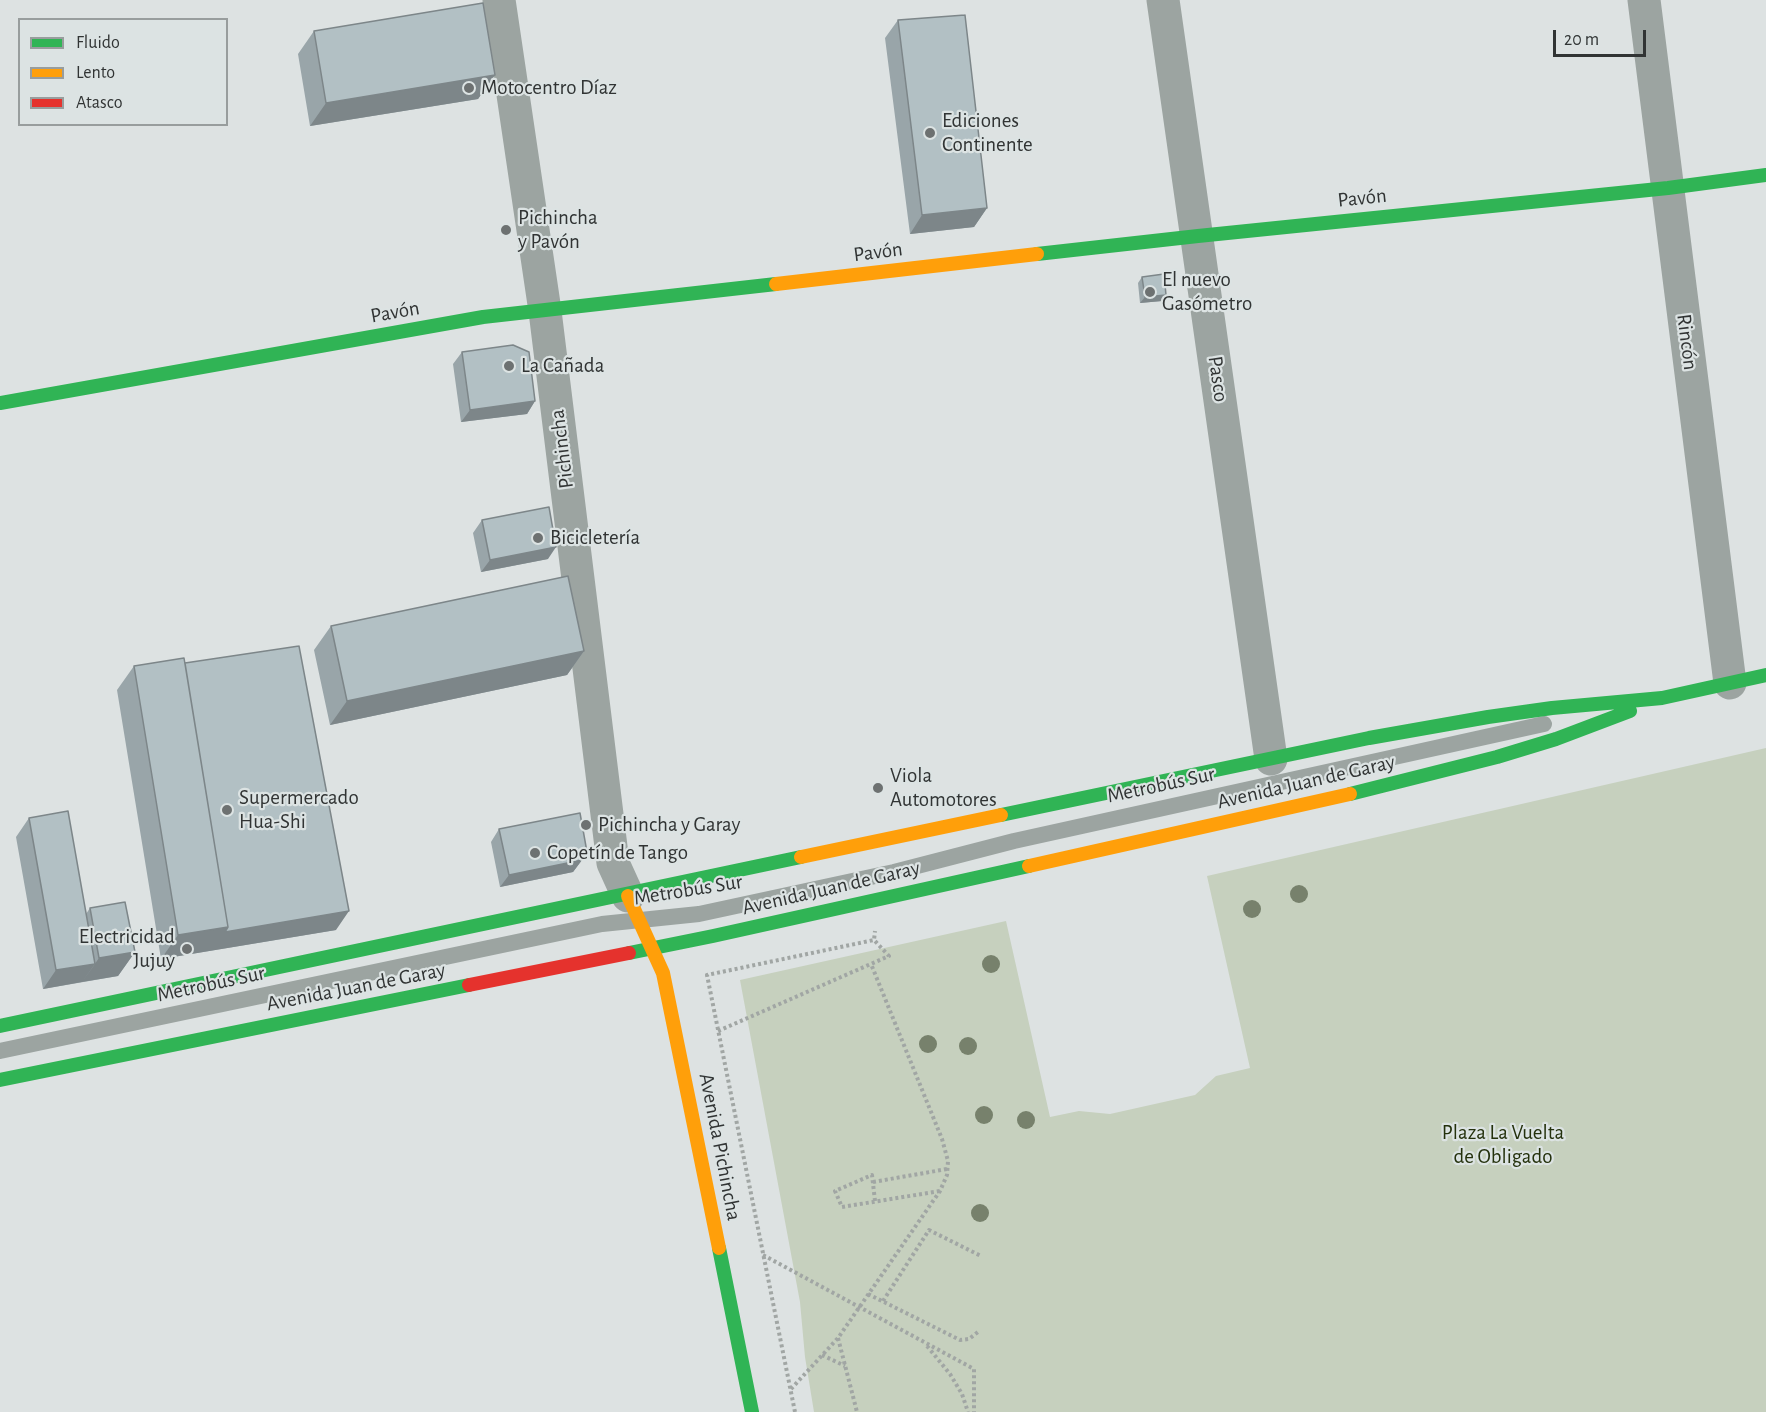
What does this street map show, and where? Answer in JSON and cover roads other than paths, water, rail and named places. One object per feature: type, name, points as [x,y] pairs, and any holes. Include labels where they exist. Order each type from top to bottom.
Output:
[{"type":"main road","name":"Pavón","points":[[0,404],[483,317],[1198,236],[1668,188],[1766,175]]},
{"type":"main road","name":"Avenida Juan de Garay","points":[[0,1026],[634,908],[1369,738],[1499,715],[1662,698],[1766,675]]},
{"type":"main road","name":"Avenida Juan de Garay","points":[[0,1080],[653,948],[1389,786],[1556,739],[1662,698]]},
{"type":"main road","name":"Avenida Pichincha","points":[[634,908],[663,973],[752,1412]]},
{"type":"street","name":"Pichincha","points":[[499,0],[545,311],[613,863],[634,908]]},
{"type":"street","name":"Pasco","points":[[1163,0],[1272,759]]},
{"type":"street","name":"Rincón","points":[[1644,0],[1730,683]]},
{"type":"lane","name":"Metrobús Sur","points":[[0,1052],[602,924],[634,908],[699,914],[894,872],[1014,841],[1662,698]]},
{"type":"place","name":"Motocentro Díaz","points":[[469,88]]},
{"type":"place","name":"Ediciones Continente","points":[[930,133]]},
{"type":"place","name":"Pichincha y Pavón","points":[[506,230]]},
{"type":"place","name":"El nuevo Gasómetro","points":[[1150,292]]},
{"type":"place","name":"La Cañada","points":[[509,366]]},
{"type":"place","name":"Bicicletería","points":[[538,538]]},
{"type":"place","name":"Viola Automotores","points":[[878,788]]},
{"type":"place","name":"Supermercado Hua-Shi","points":[[227,810]]},
{"type":"place","name":"Pichincha y Garay","points":[[586,825]]},
{"type":"place","name":"Copetín de Tango","points":[[535,853]]},
{"type":"place","name":"Electricidad Jujuy","points":[[187,949]]},
{"type":"park label","name":"Plaza La Vuelta de Obligado","points":[[1503,1145]]}]
